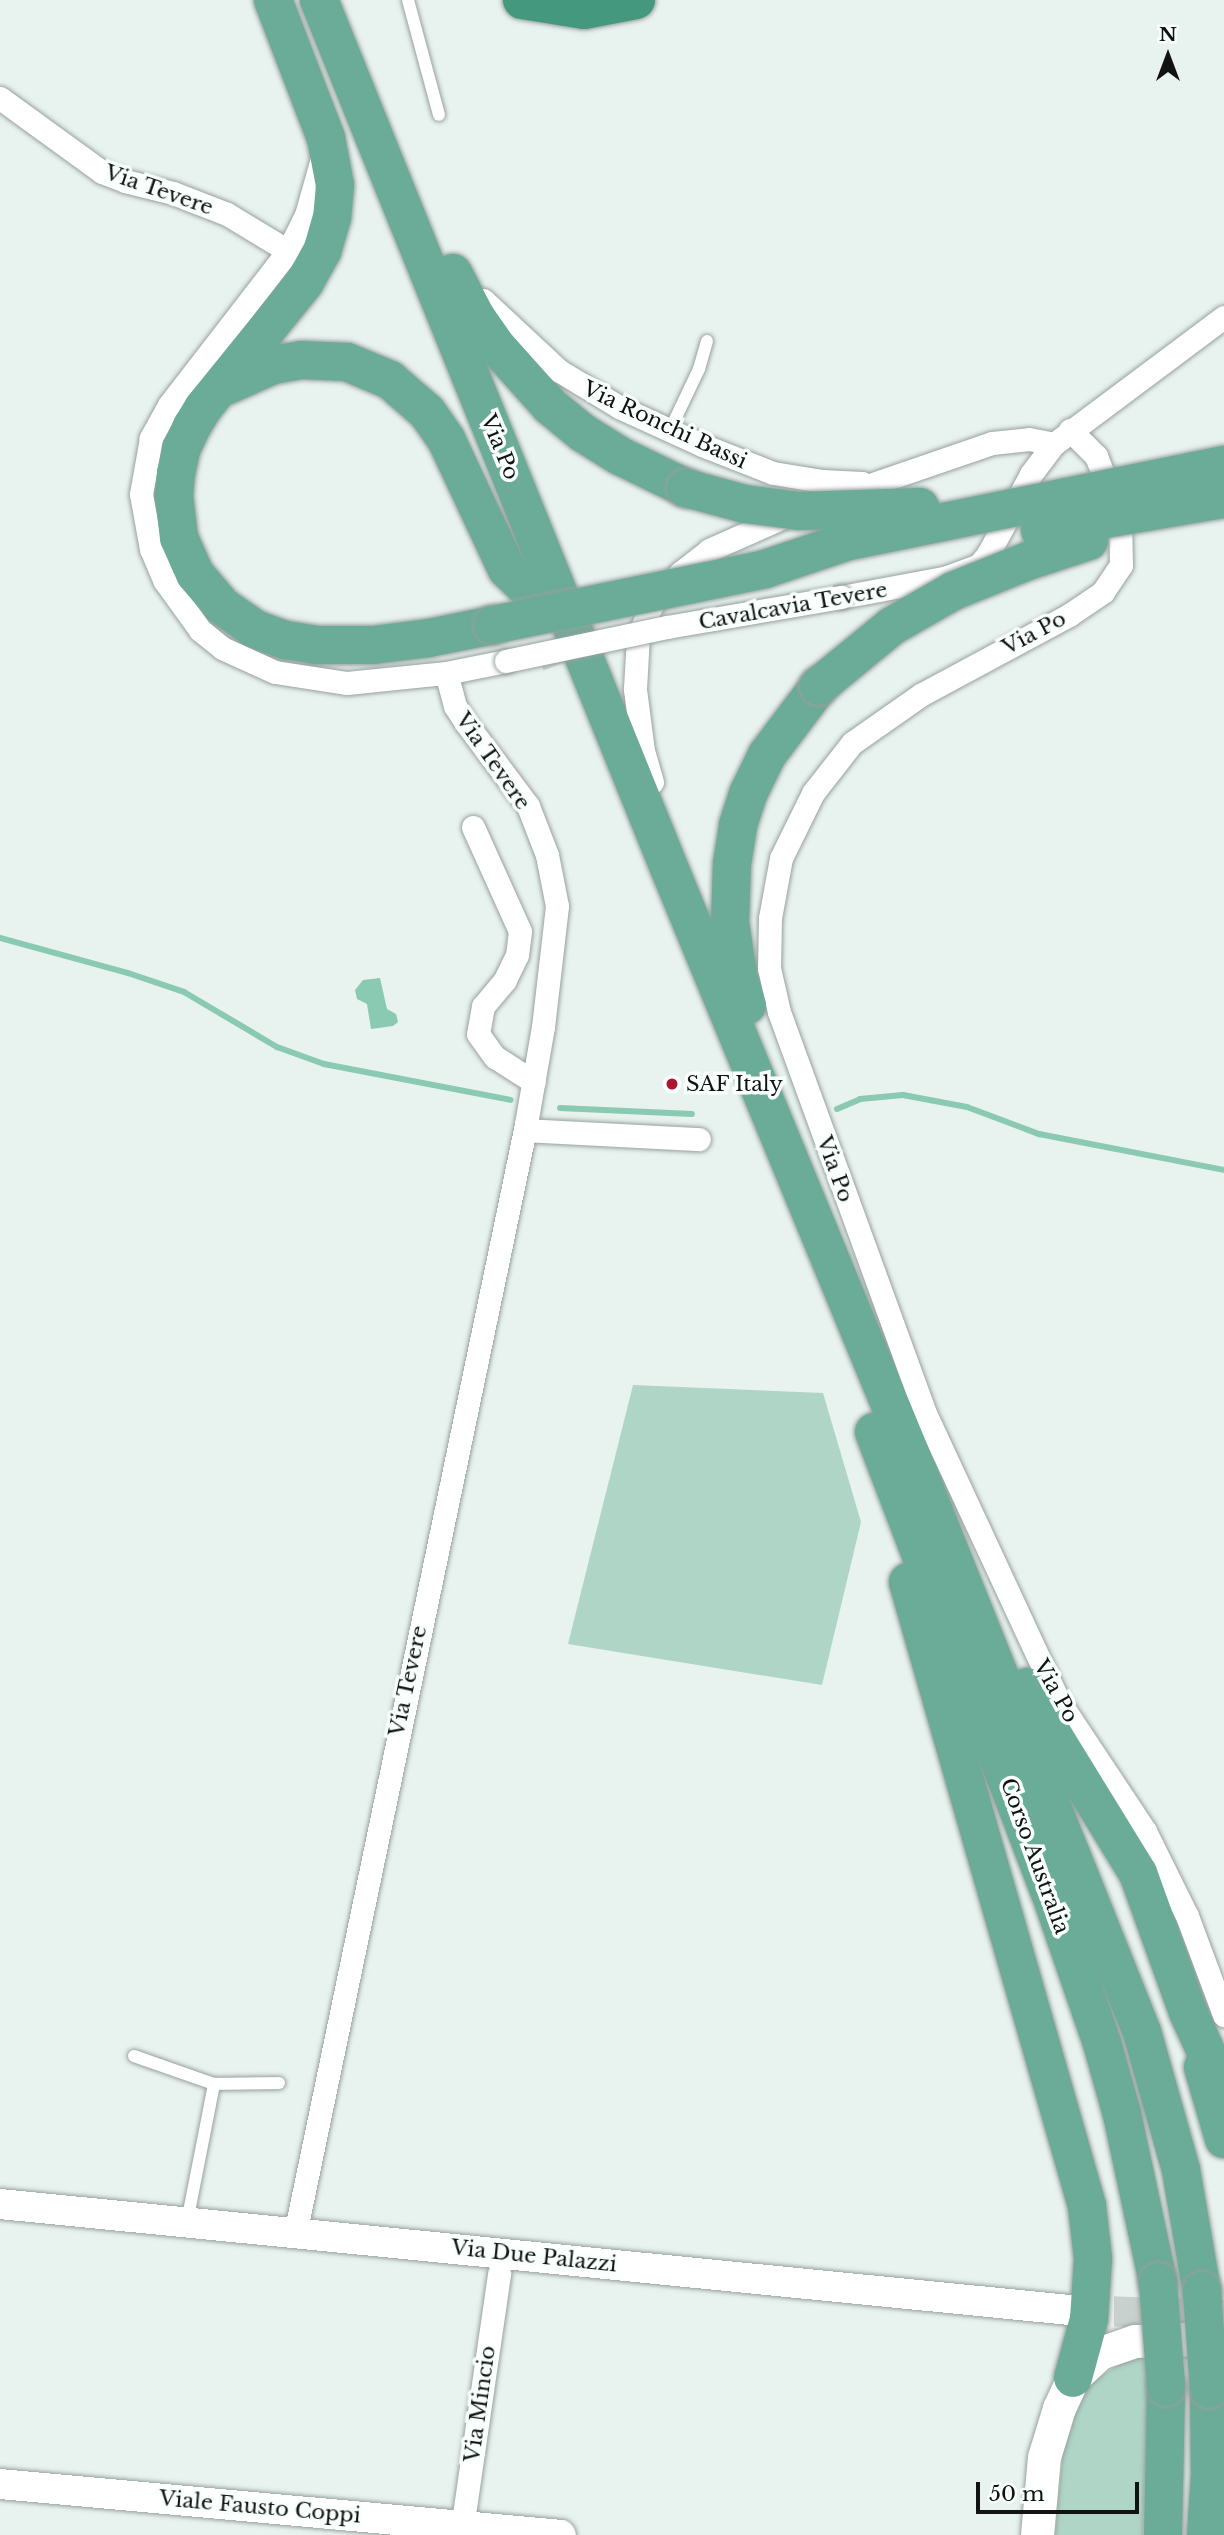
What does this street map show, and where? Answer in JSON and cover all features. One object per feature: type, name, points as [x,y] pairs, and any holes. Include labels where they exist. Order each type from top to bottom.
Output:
[{"type":"highway","points":[[273,0],[326,138],[335,185],[332,217],[322,251],[305,282],[198,417],[181,450],[174,496],[177,527],[188,562],[204,587],[222,606],[270,635],[316,645],[399,642],[768,569],[845,542],[1224,465]]},
{"type":"highway","name":"Via Po","points":[[218,390],[273,365],[301,360],[347,362],[390,380],[427,412],[446,439],[507,569],[532,593],[291,0]]},
{"type":"highway","name":"Via Po","points":[[319,0],[670,870],[920,1477]]},
{"type":"highway","points":[[522,0],[584,10],[636,0]]},
{"type":"highway","points":[[338,46],[476,317],[498,348],[550,406],[583,433],[620,456],[686,488],[767,508],[856,511],[933,506],[1224,465]]},
{"type":"highway","points":[[768,569],[850,564],[1224,499]]},
{"type":"highway","points":[[827,1253],[739,981],[730,923],[732,864],[748,794],[767,755],[819,686],[892,626],[978,580],[1063,549],[1125,531],[1224,510]]},
{"type":"highway","points":[[561,663],[856,1387],[926,1648],[1087,2206],[1093,2259],[1088,2319],[1073,2378]]},
{"type":"highway","name":"Corso Australia","points":[[856,1387],[1050,1892],[1098,2031],[1125,2125],[1158,2281],[1166,2387],[1163,2535]]},
{"type":"highway","points":[[920,1477],[1045,1722],[1138,1873],[1206,2014],[1224,2091]]},
{"type":"highway","name":"Corso Australia","points":[[920,1477],[1142,2032],[1181,2170],[1202,2291],[1209,2389],[1206,2535]]},
{"type":"highway","points":[[1206,2014],[1224,2139]]},
{"type":"main road","points":[[1037,2535],[1044,2457],[1059,2408],[1073,2378],[1100,2354],[1135,2342],[1183,2339],[1224,2348]]},
{"type":"street","name":"Via Tevere","points":[[0,98],[102,172],[125,181],[173,193],[227,214],[288,251]]},
{"type":"street","points":[[326,138],[306,215],[288,251],[169,405],[151,439],[141,494],[151,549],[164,580],[200,630],[222,648],[246,661],[275,672],[347,683],[446,673]]},
{"type":"street","name":"Via Ronchi Bassi","points":[[451,269],[503,322],[558,370],[587,390],[670,430],[773,473],[822,481],[879,483]]},
{"type":"street","points":[[1062,437],[1224,317]]},
{"type":"street","name":"Via Ronchi Bassi","points":[[670,870],[659,804],[643,751],[635,689],[638,635],[653,604],[680,573],[709,550],[807,506],[992,443],[1062,437]]},
{"type":"street","name":"Cavalcavia Tevere","points":[[446,673],[667,627],[944,578],[979,565],[988,554],[1031,474],[1062,437]]},
{"type":"street","name":"Via Po","points":[[1062,437],[1097,456],[1119,517],[1121,565],[1103,592],[1069,615],[922,694],[852,743],[813,793],[781,858],[770,918],[769,968],[783,1025],[924,1411],[1058,1700],[1145,1831],[1187,1916],[1206,2014]]},
{"type":"street","name":"Via Tevere","points":[[295,2234],[525,1129],[534,1082],[557,906],[547,855],[528,806],[476,740],[455,706],[446,673]]},
{"type":"street","points":[[473,827],[520,931],[517,955],[505,980],[483,1006],[478,1034],[495,1057],[534,1082]]},
{"type":"street","points":[[525,1129],[699,1139]]},
{"type":"street","name":"Via Due Palazzi","points":[[0,2204],[1069,2309]]},
{"type":"street","name":"Via Mincio","points":[[462,2530],[499,2274]]},
{"type":"street","name":"Viale Fausto Coppi","points":[[0,2484],[462,2530],[561,2535]]},
{"type":"lane","points":[[408,0],[439,115]]},
{"type":"lane","points":[[670,430],[699,369],[707,341]]},
{"type":"lane","points":[[134,2056],[214,2084],[279,2083]]},
{"type":"lane","points":[[187,2223],[214,2084]]},
{"type":"shaded area","points":[[380,978],[387,1009],[396,1014],[398,1022],[393,1026],[371,1029],[367,1004],[357,999],[355,990],[363,980]]},
{"type":"shaded area","points":[[633,1385],[823,1393],[861,1522],[822,1685],[568,1644]]},
{"type":"shaded area","points":[[1149,2355],[1143,2535],[1055,2535],[1064,2437],[1089,2384],[1124,2361]]},
{"type":"waterway","points":[[0,938],[128,973],[184,992],[277,1047],[324,1064],[511,1100]]},
{"type":"waterway","points":[[837,1109],[860,1099],[903,1095],[967,1107],[1039,1134],[1224,1170]]},
{"type":"waterway","points":[[560,1108],[692,1114]]},
{"type":"tunnel","points":[[532,593],[561,663]]},
{"type":"tunnel","points":[[1069,2310],[1224,2315]]},
{"type":"place","name":"SAF Italy","points":[[672,1084]]}]
